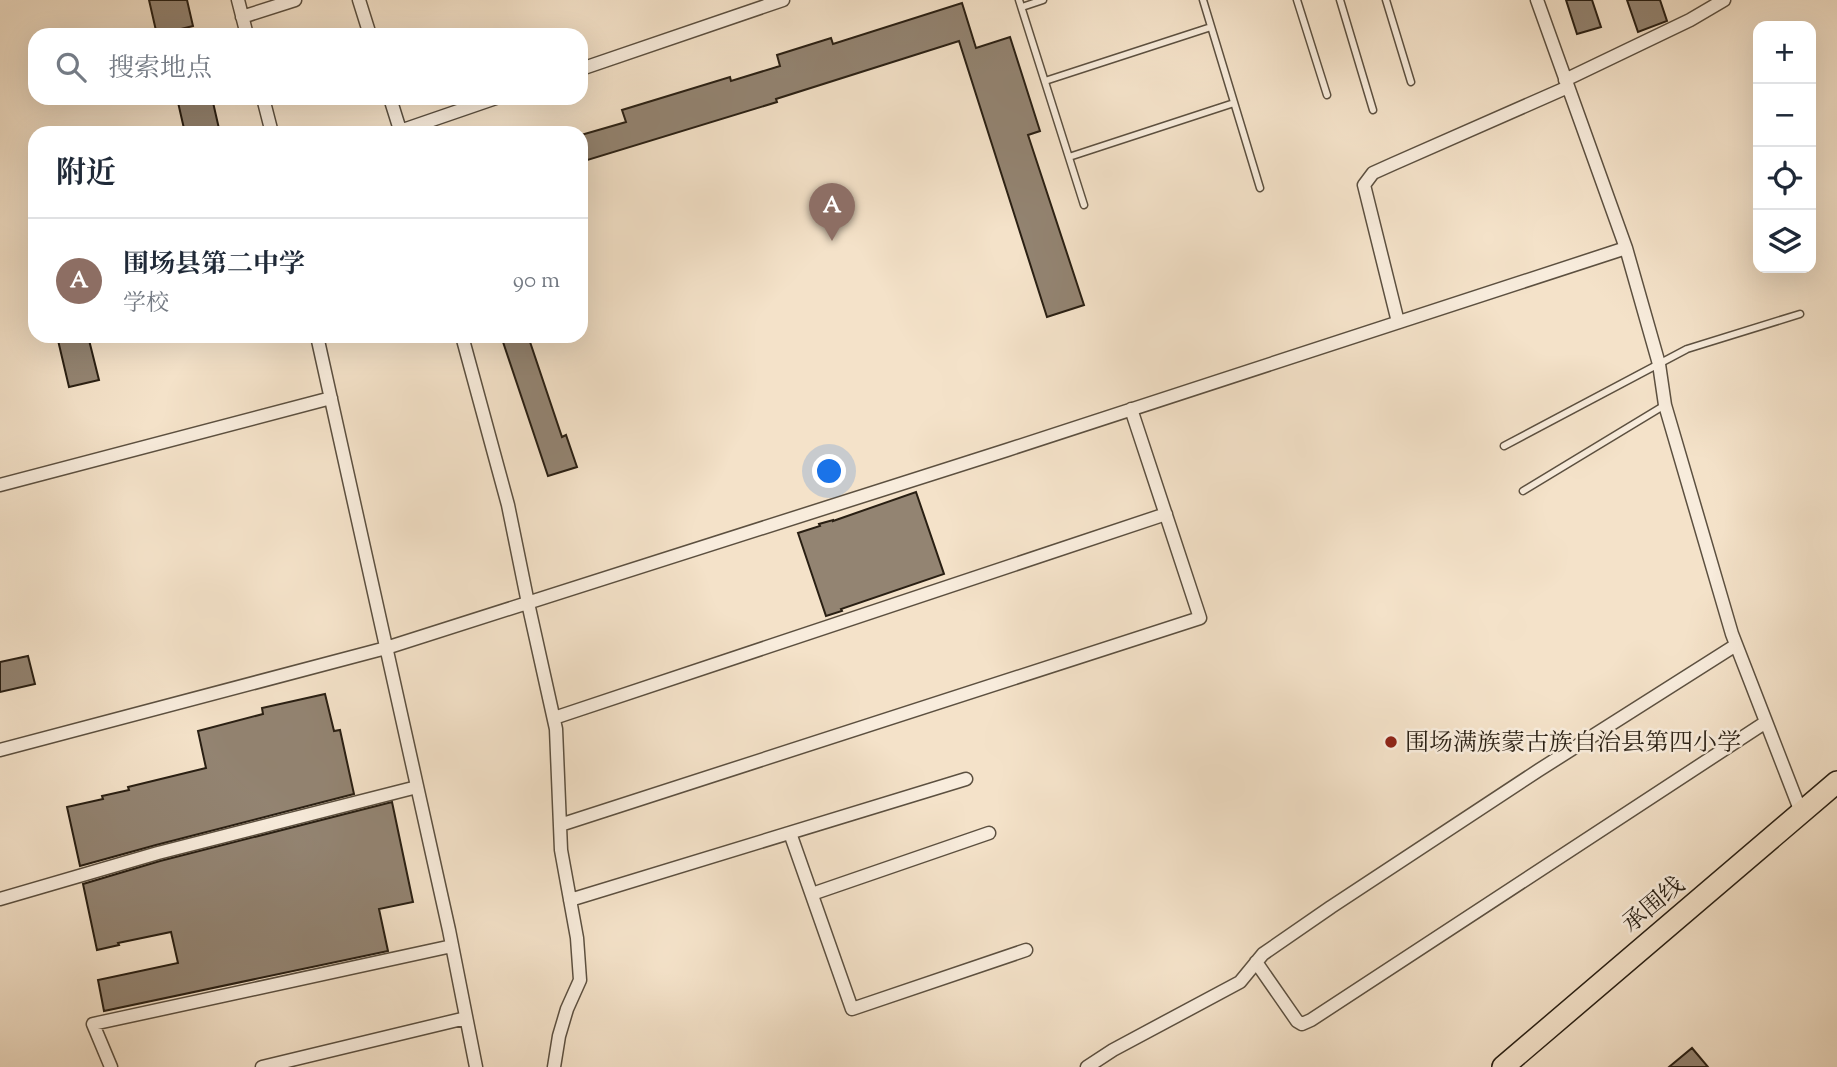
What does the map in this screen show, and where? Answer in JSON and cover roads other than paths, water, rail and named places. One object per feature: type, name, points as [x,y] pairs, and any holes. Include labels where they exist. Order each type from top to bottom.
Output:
[{"type":"highway","name":"承围线","points":[[1503,1067],[1837,782]]},
{"type":"street","points":[[238,0],[245,28]]},
{"type":"street","points":[[242,17],[295,0]]},
{"type":"street","points":[[359,0],[368,28]]},
{"type":"street","points":[[588,67],[783,0]]},
{"type":"street","points":[[1537,0],[1626,248],[1659,364],[1665,405],[1736,645],[1801,812]]},
{"type":"street","points":[[1398,322],[1364,185],[1373,173],[1567,83],[1724,0]]},
{"type":"street","points":[[265,105],[270,126]]},
{"type":"street","points":[[392,105],[398,126]]},
{"type":"street","points":[[417,126],[476,105]]},
{"type":"street","points":[[0,750],[386,648],[1131,410],[1626,248]]},
{"type":"street","points":[[319,343],[452,946],[476,1067]]},
{"type":"street","points":[[465,343],[509,505],[556,729],[561,850],[577,938],[580,980],[559,1036],[554,1067]]},
{"type":"street","points":[[0,485],[331,398]]},
{"type":"street","points":[[560,825],[1200,618],[1131,410]]},
{"type":"street","points":[[554,718],[1166,514]]},
{"type":"street","points":[[1087,1067],[1113,1050],[1240,982],[1264,954],[1342,900],[1736,645]]},
{"type":"street","points":[[1256,962],[1297,1021],[1302,1024],[1311,1020],[1766,722]]},
{"type":"street","points":[[570,900],[966,779]]},
{"type":"street","points":[[0,899],[158,853],[417,787]]},
{"type":"street","points":[[790,833],[852,1009],[1026,950]]},
{"type":"street","points":[[811,894],[989,834]]},
{"type":"street","points":[[111,1067],[93,1024],[452,946]]},
{"type":"street","points":[[262,1067],[466,1018]]},
{"type":"lane","points":[[1043,0],[1020,4],[1084,205]]},
{"type":"lane","points":[[1203,0],[1260,188]]},
{"type":"lane","points":[[1297,0],[1327,95]]},
{"type":"lane","points":[[1340,0],[1373,110]]},
{"type":"lane","points":[[1386,0],[1411,82]]},
{"type":"lane","points":[[1045,81],[1211,27]]},
{"type":"lane","points":[[1069,158],[1234,103]]},
{"type":"lane","points":[[1504,446],[1687,349],[1800,314]]},
{"type":"lane","points":[[1523,491],[1665,405]]},
{"type":"place","name":"围场县第二中学","points":[[832,241]]},
{"type":"place","name":"围场满族蒙古族自治县第四小学","points":[[1391,742]]}]
